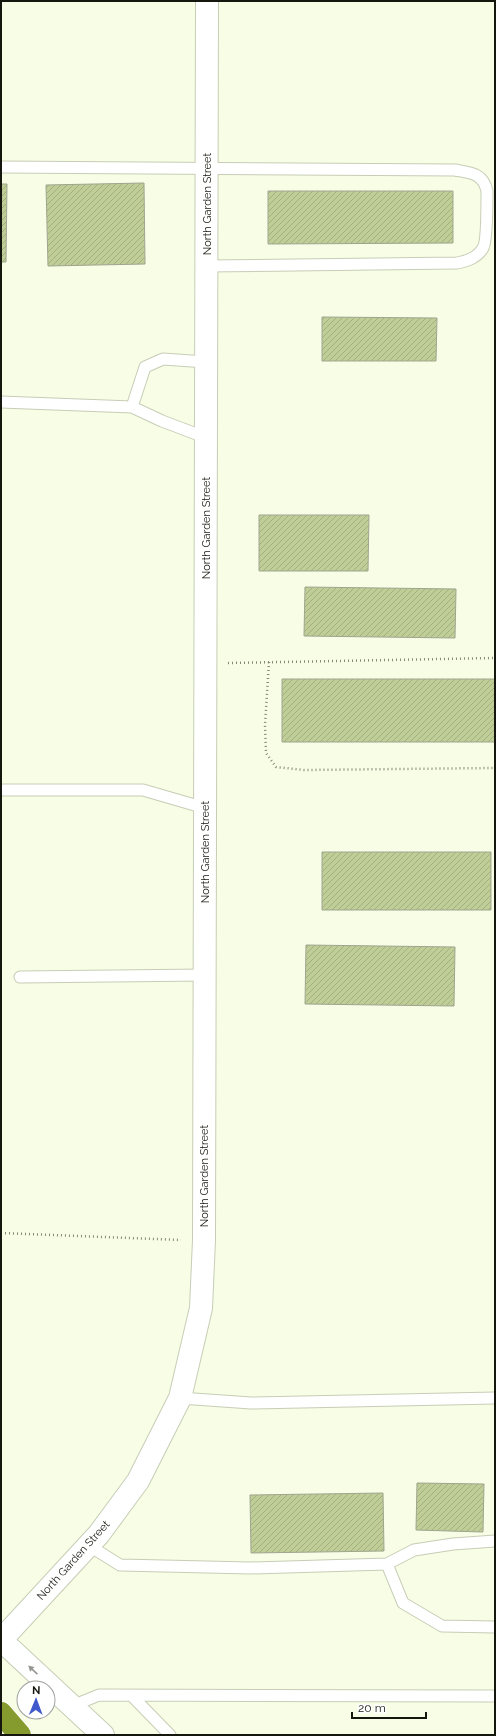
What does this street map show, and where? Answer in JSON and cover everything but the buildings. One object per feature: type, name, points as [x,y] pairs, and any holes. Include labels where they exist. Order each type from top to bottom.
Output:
[{"type":"highway","points":[[1,1713],[20,1735]]},
{"type":"street","name":"North Garden Street","points":[[1,1640],[99,1534],[138,1481],[180,1398],[201,1308],[204,1240],[207,1]]},
{"type":"street","points":[[1,1640],[103,1735]]},
{"type":"lane","points":[[1,167],[455,170],[480,176],[485,183],[487,191],[484,247],[477,255],[469,260],[456,262],[207,266]]},
{"type":"lane","points":[[132,407],[145,367],[163,359],[206,362]]},
{"type":"lane","points":[[1,402],[132,407],[162,421],[206,438]]},
{"type":"lane","points":[[1,790],[143,790],[205,808]]},
{"type":"lane","points":[[20,977],[205,975]]},
{"type":"lane","points":[[180,1398],[251,1403],[495,1398]]},
{"type":"lane","points":[[88,1545],[120,1565],[250,1568],[387,1564],[414,1550],[453,1544],[495,1541]]},
{"type":"lane","points":[[387,1564],[403,1603],[442,1626],[495,1627]]},
{"type":"lane","points":[[72,1706],[99,1695],[495,1696]]},
{"type":"lane","points":[[132,1696],[170,1735]]},
{"type":"path","points":[[206,663],[495,658]]},
{"type":"path","points":[[269,662],[265,725],[266,753],[276,767],[304,770],[495,768]]},
{"type":"path","points":[[1,1233],[164,1240],[204,1240]]}]
